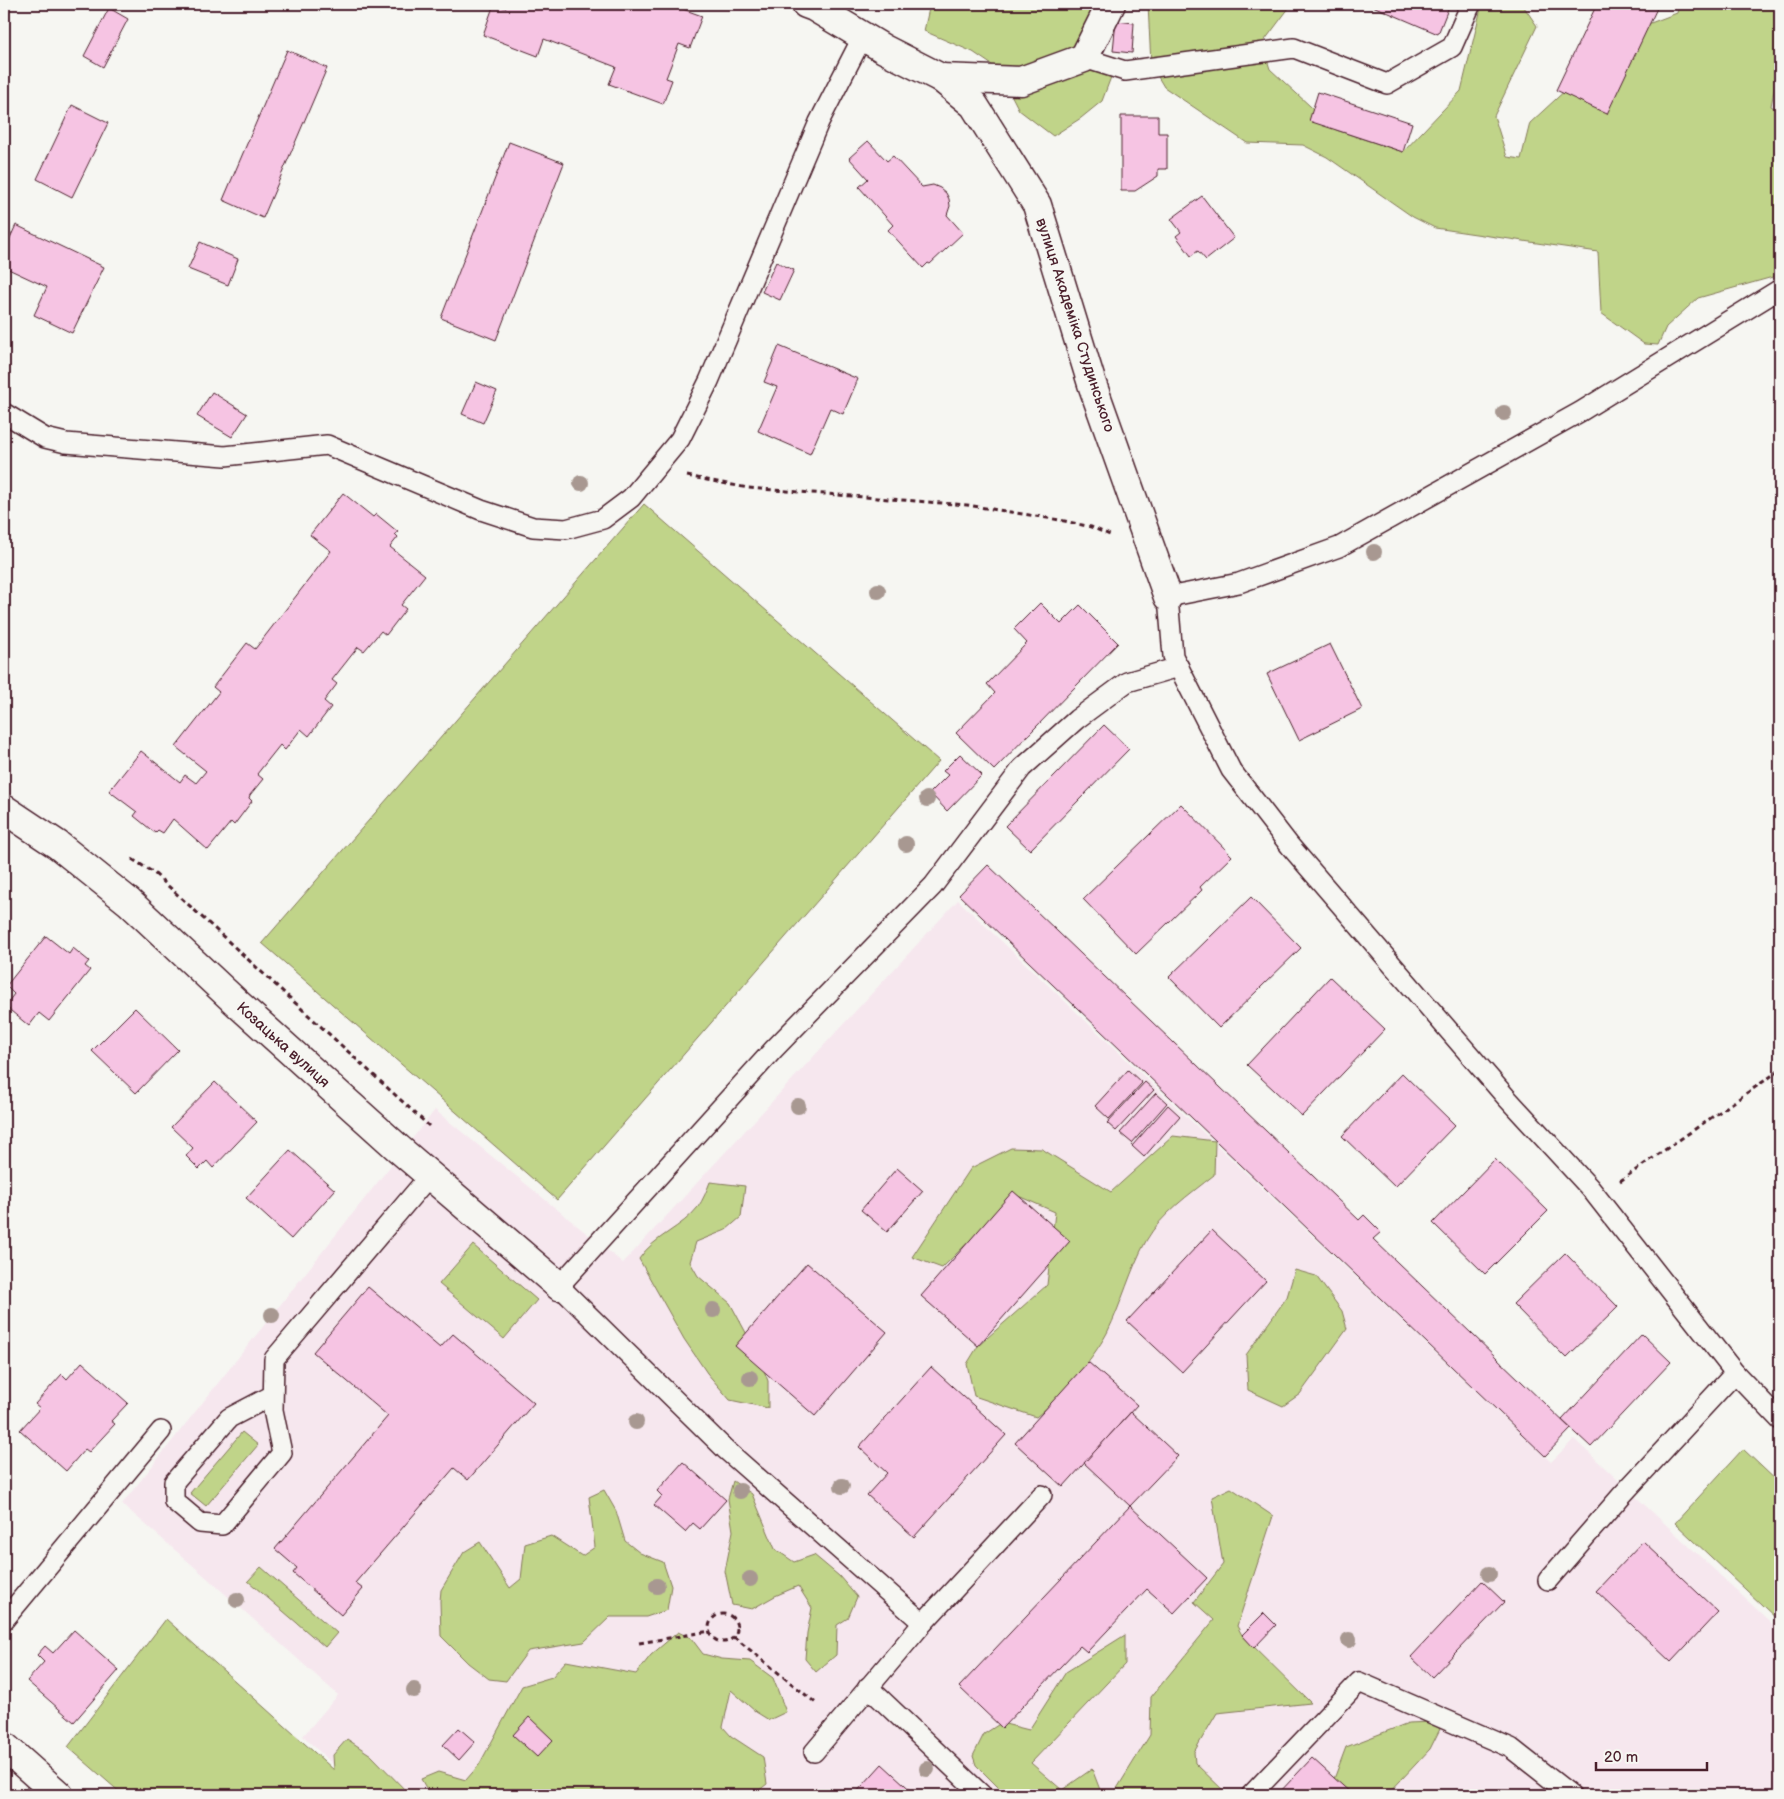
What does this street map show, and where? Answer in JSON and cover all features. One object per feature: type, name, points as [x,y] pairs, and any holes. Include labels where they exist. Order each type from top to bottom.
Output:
[{"type":"street","name":"вулиця Академіка Студинського","points":[[806,4],[941,78],[974,105],[1037,205],[1092,384],[1168,597]]},
{"type":"street","points":[[1084,58],[1111,4]]},
{"type":"street","name":"вулиця Академіка Студинського","points":[[941,78],[1021,81],[1084,58]]},
{"type":"street","name":"Козацька вулиця","points":[[4,809],[58,845],[129,902],[238,1004],[430,1175],[559,1286]]},
{"type":"street","points":[[4,1746],[59,1795]]},
{"type":"lane","points":[[1084,58],[1125,71],[1294,48],[1387,84],[1452,47],[1470,4]]},
{"type":"lane","points":[[4,413],[44,438],[66,443],[225,456],[327,444],[481,510],[533,527],[566,529],[603,519],[631,498],[680,439],[709,381],[819,122],[863,36]]},
{"type":"lane","points":[[1780,290],[1580,412],[1339,547],[1240,583],[1168,597],[1173,656],[1231,770],[1290,846],[1506,1097],[1597,1198],[1735,1373],[1780,1420]]},
{"type":"lane","points":[[923,1623],[725,1449],[559,1286],[774,1049],[933,886],[1022,768],[1077,719],[1127,682],[1179,666]]},
{"type":"lane","points":[[274,1395],[229,1418],[174,1482],[174,1501],[200,1523],[222,1525],[282,1453],[273,1410],[274,1395],[274,1360],[430,1175]]},
{"type":"lane","points":[[1548,1580],[1622,1494],[1735,1373]]},
{"type":"lane","points":[[4,1620],[161,1431]]},
{"type":"lane","points":[[814,1752],[923,1623],[1042,1496]]},
{"type":"lane","points":[[1251,1795],[1359,1682],[1511,1748],[1571,1795]]},
{"type":"lane","points":[[868,1687],[982,1795]]},
{"type":"path","points":[[655,470],[748,488],[966,505],[1060,520],[1091,527],[1152,552]]},
{"type":"path","points":[[1597,1198],[1780,1070]]},
{"type":"path","points":[[724,1613],[734,1618],[738,1628],[734,1637],[723,1642],[712,1638],[710,1631],[709,1627],[713,1616],[724,1613]]},
{"type":"path","points":[[638,1643],[710,1631]]},
{"type":"path","points":[[734,1637],[839,1722]]},
{"type":"shaded area","points":[[958,900],[1551,1462],[1574,1439],[1780,1631],[1780,1795],[365,1795],[303,1736],[338,1695],[122,1504],[435,1110],[623,1263]]},
{"type":"green space","points":[[930,4],[1097,4],[1101,47],[1111,77],[1102,101],[1081,118],[1053,136],[1019,110],[998,69],[973,52],[924,31]]},
{"type":"green space","points":[[1148,4],[1292,4],[1262,44],[1270,69],[1336,130],[1403,152],[1461,91],[1482,4],[1522,4],[1537,26],[1494,116],[1507,157],[1521,159],[1530,123],[1569,87],[1619,35],[1677,13],[1679,4],[1780,4],[1780,74],[1778,70],[1771,106],[1780,112],[1780,275],[1698,298],[1666,327],[1658,345],[1644,344],[1601,313],[1598,252],[1435,228],[1413,217],[1327,157],[1303,145],[1247,143],[1164,87],[1151,65]]},
{"type":"green space","points":[[644,504],[939,761],[557,1200],[262,943]]},
{"type":"green space","points":[[1173,1136],[1215,1141],[1214,1175],[1168,1213],[1152,1231],[1135,1263],[1107,1333],[1085,1366],[1055,1400],[1036,1417],[974,1396],[967,1364],[978,1346],[1047,1285],[1055,1212],[1016,1195],[942,1268],[912,1257],[971,1168],[1011,1148],[1042,1149],[1111,1192]]},
{"type":"green space","points":[[710,1182],[745,1186],[741,1217],[726,1230],[696,1242],[690,1262],[698,1276],[730,1303],[758,1355],[768,1381],[768,1408],[730,1400],[707,1373],[684,1339],[639,1259],[652,1244],[684,1221],[698,1207]]},
{"type":"green space","points":[[473,1245],[537,1300],[504,1339],[439,1284]]},
{"type":"green space","points":[[1295,1270],[1316,1276],[1342,1311],[1347,1329],[1300,1394],[1283,1406],[1248,1390],[1246,1355],[1287,1297]]},
{"type":"green space","points":[[242,1432],[258,1445],[206,1506],[190,1493]]},
{"type":"green space","points":[[1743,1449],[1780,1484],[1780,1622],[1675,1523]]},
{"type":"green space","points":[[733,1481],[752,1494],[775,1549],[794,1562],[814,1555],[839,1576],[857,1597],[848,1618],[837,1625],[836,1655],[816,1672],[805,1659],[807,1633],[812,1608],[798,1586],[752,1609],[732,1605],[725,1571],[733,1531],[728,1499]]},
{"type":"green space","points":[[1231,1488],[1273,1516],[1237,1626],[1242,1635],[1311,1703],[1217,1713],[1194,1752],[1195,1763],[1226,1793],[1225,1795],[1113,1795],[1150,1735],[1151,1697],[1214,1620],[1194,1602],[1223,1564],[1212,1497]]},
{"type":"green space","points":[[604,1490],[616,1511],[625,1541],[640,1553],[663,1562],[671,1586],[667,1610],[646,1617],[610,1617],[584,1642],[528,1651],[506,1681],[489,1679],[468,1663],[441,1636],[441,1590],[464,1552],[480,1542],[510,1588],[521,1579],[525,1544],[551,1536],[582,1556],[595,1547],[589,1497]]},
{"type":"green space","points":[[261,1567],[337,1633],[325,1647],[248,1581]]},
{"type":"green space","points":[[166,1619],[334,1770],[333,1755],[347,1739],[371,1755],[410,1795],[123,1795],[68,1747]]},
{"type":"green space","points":[[678,1632],[691,1638],[703,1654],[722,1659],[750,1661],[773,1678],[786,1712],[769,1720],[756,1712],[731,1690],[723,1727],[731,1736],[763,1757],[767,1784],[753,1795],[430,1795],[421,1779],[438,1772],[466,1780],[479,1765],[522,1686],[552,1677],[566,1661],[636,1674],[651,1655]]},
{"type":"green space","points":[[1125,1635],[1125,1664],[1031,1763],[1062,1790],[1092,1769],[1102,1795],[1006,1795],[976,1765],[973,1756],[984,1734],[1001,1723],[1029,1730],[1066,1672]]},
{"type":"green space","points":[[1432,1722],[1440,1729],[1430,1749],[1387,1795],[1344,1795],[1334,1779],[1346,1747],[1408,1723]]},
{"type":"building","points":[[494,4],[506,8],[508,4],[669,4],[702,16],[690,48],[679,44],[666,78],[672,80],[663,104],[609,84],[616,67],[544,39],[538,56],[483,35]]},
{"type":"building","points":[[1368,4],[1450,4],[1438,34]]},
{"type":"building","points":[[1597,4],[1659,4],[1607,114],[1556,90]]},
{"type":"building","points":[[109,8],[128,19],[103,67],[84,56]]},
{"type":"building","points":[[1116,21],[1134,23],[1132,53],[1113,51]]},
{"type":"building","points":[[287,50],[327,68],[263,218],[223,200]]},
{"type":"building","points":[[1318,92],[1412,123],[1403,152],[1309,121]]},
{"type":"building","points":[[72,105],[108,123],[72,197],[37,179]]},
{"type":"building","points":[[1121,116],[1158,116],[1158,133],[1167,133],[1167,169],[1158,169],[1158,176],[1135,191],[1121,191]]},
{"type":"building","points":[[868,141],[887,161],[893,156],[922,187],[933,185],[940,188],[949,199],[950,206],[947,215],[963,233],[930,264],[928,263],[923,268],[888,230],[893,225],[859,187],[868,179],[849,158]]},
{"type":"building","points":[[509,142],[564,163],[496,340],[441,318]]},
{"type":"building","points":[[1202,196],[1234,238],[1206,260],[1198,251],[1191,256],[1176,236],[1181,232],[1171,219]]},
{"type":"building","points":[[16,225],[104,267],[72,333],[34,315],[47,287],[4,267],[4,251]]},
{"type":"building","points":[[200,242],[238,259],[228,285],[188,269]]},
{"type":"building","points":[[776,262],[794,270],[780,300],[762,292]]},
{"type":"building","points":[[779,346],[858,379],[843,414],[830,408],[810,454],[758,431],[777,387],[764,382]]},
{"type":"building","points":[[476,382],[497,391],[483,423],[462,414]]},
{"type":"building","points":[[212,392],[247,414],[232,437],[197,416]]},
{"type":"building","points":[[343,493],[373,517],[376,514],[398,532],[395,534],[398,537],[390,547],[425,575],[401,605],[406,609],[386,635],[381,631],[364,651],[358,647],[332,680],[337,684],[324,701],[331,707],[309,736],[301,729],[285,750],[280,745],[257,774],[263,779],[250,795],[249,798],[252,801],[234,825],[231,822],[208,850],[173,819],[163,833],[158,830],[155,833],[134,816],[137,812],[109,791],[141,751],[180,782],[185,775],[196,783],[206,771],[176,747],[219,692],[213,687],[247,643],[255,649],[331,551],[310,535]]},
{"type":"building","points":[[1040,603],[1061,624],[1080,605],[1118,643],[994,770],[956,733],[995,693],[987,684],[1027,643],[1014,629]]},
{"type":"building","points":[[1330,644],[1362,709],[1299,740],[1267,674]]},
{"type":"building","points":[[1104,725],[1129,749],[1030,850],[1005,826]]},
{"type":"building","points":[[960,754],[982,775],[947,811],[930,793],[948,775],[943,771]]},
{"type":"building","points":[[1181,804],[1232,856],[1200,887],[1202,890],[1136,954],[1083,899]]},
{"type":"building","points":[[988,865],[1359,1220],[1364,1215],[1381,1232],[1373,1239],[1571,1429],[1545,1456],[959,895]]},
{"type":"building","points":[[1251,897],[1301,948],[1219,1028],[1169,977]]},
{"type":"building","points":[[46,936],[69,954],[73,948],[89,961],[85,966],[90,970],[49,1021],[39,1013],[29,1026],[5,1006],[14,994],[6,986]]},
{"type":"building","points":[[1330,977],[1385,1029],[1302,1116],[1247,1065]]},
{"type":"building","points":[[135,1008],[178,1050],[136,1093],[92,1051]]},
{"type":"building","points":[[1128,1070],[1142,1083],[1109,1119],[1095,1106]]},
{"type":"building","points":[[1402,1073],[1455,1125],[1395,1187],[1342,1136]]},
{"type":"building","points":[[215,1082],[257,1122],[213,1168],[207,1161],[199,1169],[186,1156],[193,1148],[171,1127]]},
{"type":"building","points":[[1145,1082],[1154,1090],[1116,1131],[1107,1123]]},
{"type":"building","points":[[1156,1093],[1167,1103],[1132,1143],[1120,1133]]},
{"type":"building","points":[[1168,1105],[1180,1116],[1144,1157],[1132,1146]]},
{"type":"building","points":[[290,1150],[335,1190],[291,1239],[246,1198]]},
{"type":"building","points":[[1495,1159],[1548,1211],[1485,1274],[1433,1223]]},
{"type":"building","points":[[897,1168],[923,1191],[887,1232],[861,1210]]},
{"type":"building","points":[[1013,1191],[1070,1241],[978,1346],[921,1296]]},
{"type":"building","points":[[1212,1230],[1266,1281],[1182,1372],[1127,1321]]},
{"type":"building","points":[[1565,1253],[1618,1307],[1566,1358],[1513,1304]]},
{"type":"building","points":[[807,1263],[887,1332],[815,1416],[735,1346]]},
{"type":"building","points":[[368,1287],[440,1348],[453,1334],[534,1403],[468,1480],[454,1468],[355,1583],[363,1589],[341,1615],[293,1573],[297,1568],[275,1549],[388,1416],[313,1352]]},
{"type":"building","points":[[1642,1334],[1671,1362],[1591,1447],[1562,1420]]},
{"type":"building","points":[[82,1362],[128,1403],[111,1421],[115,1424],[89,1452],[85,1449],[66,1471],[20,1430],[40,1408],[35,1404],[62,1374],[67,1379]]},
{"type":"building","points":[[1088,1362],[1137,1405],[1063,1487],[1015,1443]]},
{"type":"building","points":[[931,1367],[1006,1435],[914,1537],[867,1495],[887,1473],[859,1447]]},
{"type":"building","points":[[1131,1412],[1178,1456],[1130,1506],[1084,1463]]},
{"type":"building","points":[[683,1462],[726,1500],[700,1529],[693,1523],[685,1532],[654,1505],[662,1496],[657,1491]]},
{"type":"building","points":[[1130,1506],[1207,1578],[1174,1613],[1147,1589],[1087,1652],[1080,1646],[1002,1728],[959,1687]]},
{"type":"building","points":[[1643,1541],[1718,1612],[1671,1662],[1596,1591]]},
{"type":"building","points":[[1482,1581],[1504,1602],[1432,1677],[1411,1657]]},
{"type":"building","points":[[1264,1613],[1276,1625],[1254,1648],[1242,1635]]},
{"type":"building","points":[[74,1630],[119,1670],[74,1722],[27,1681],[44,1662],[37,1655],[45,1646],[53,1653]]},
{"type":"building","points":[[529,1717],[553,1740],[537,1757],[513,1735]]},
{"type":"building","points":[[459,1728],[475,1742],[459,1760],[443,1745]]},
{"type":"building","points":[[1312,1758],[1353,1795],[1277,1795]]},
{"type":"building","points":[[882,1764],[916,1795],[854,1795]]}]
